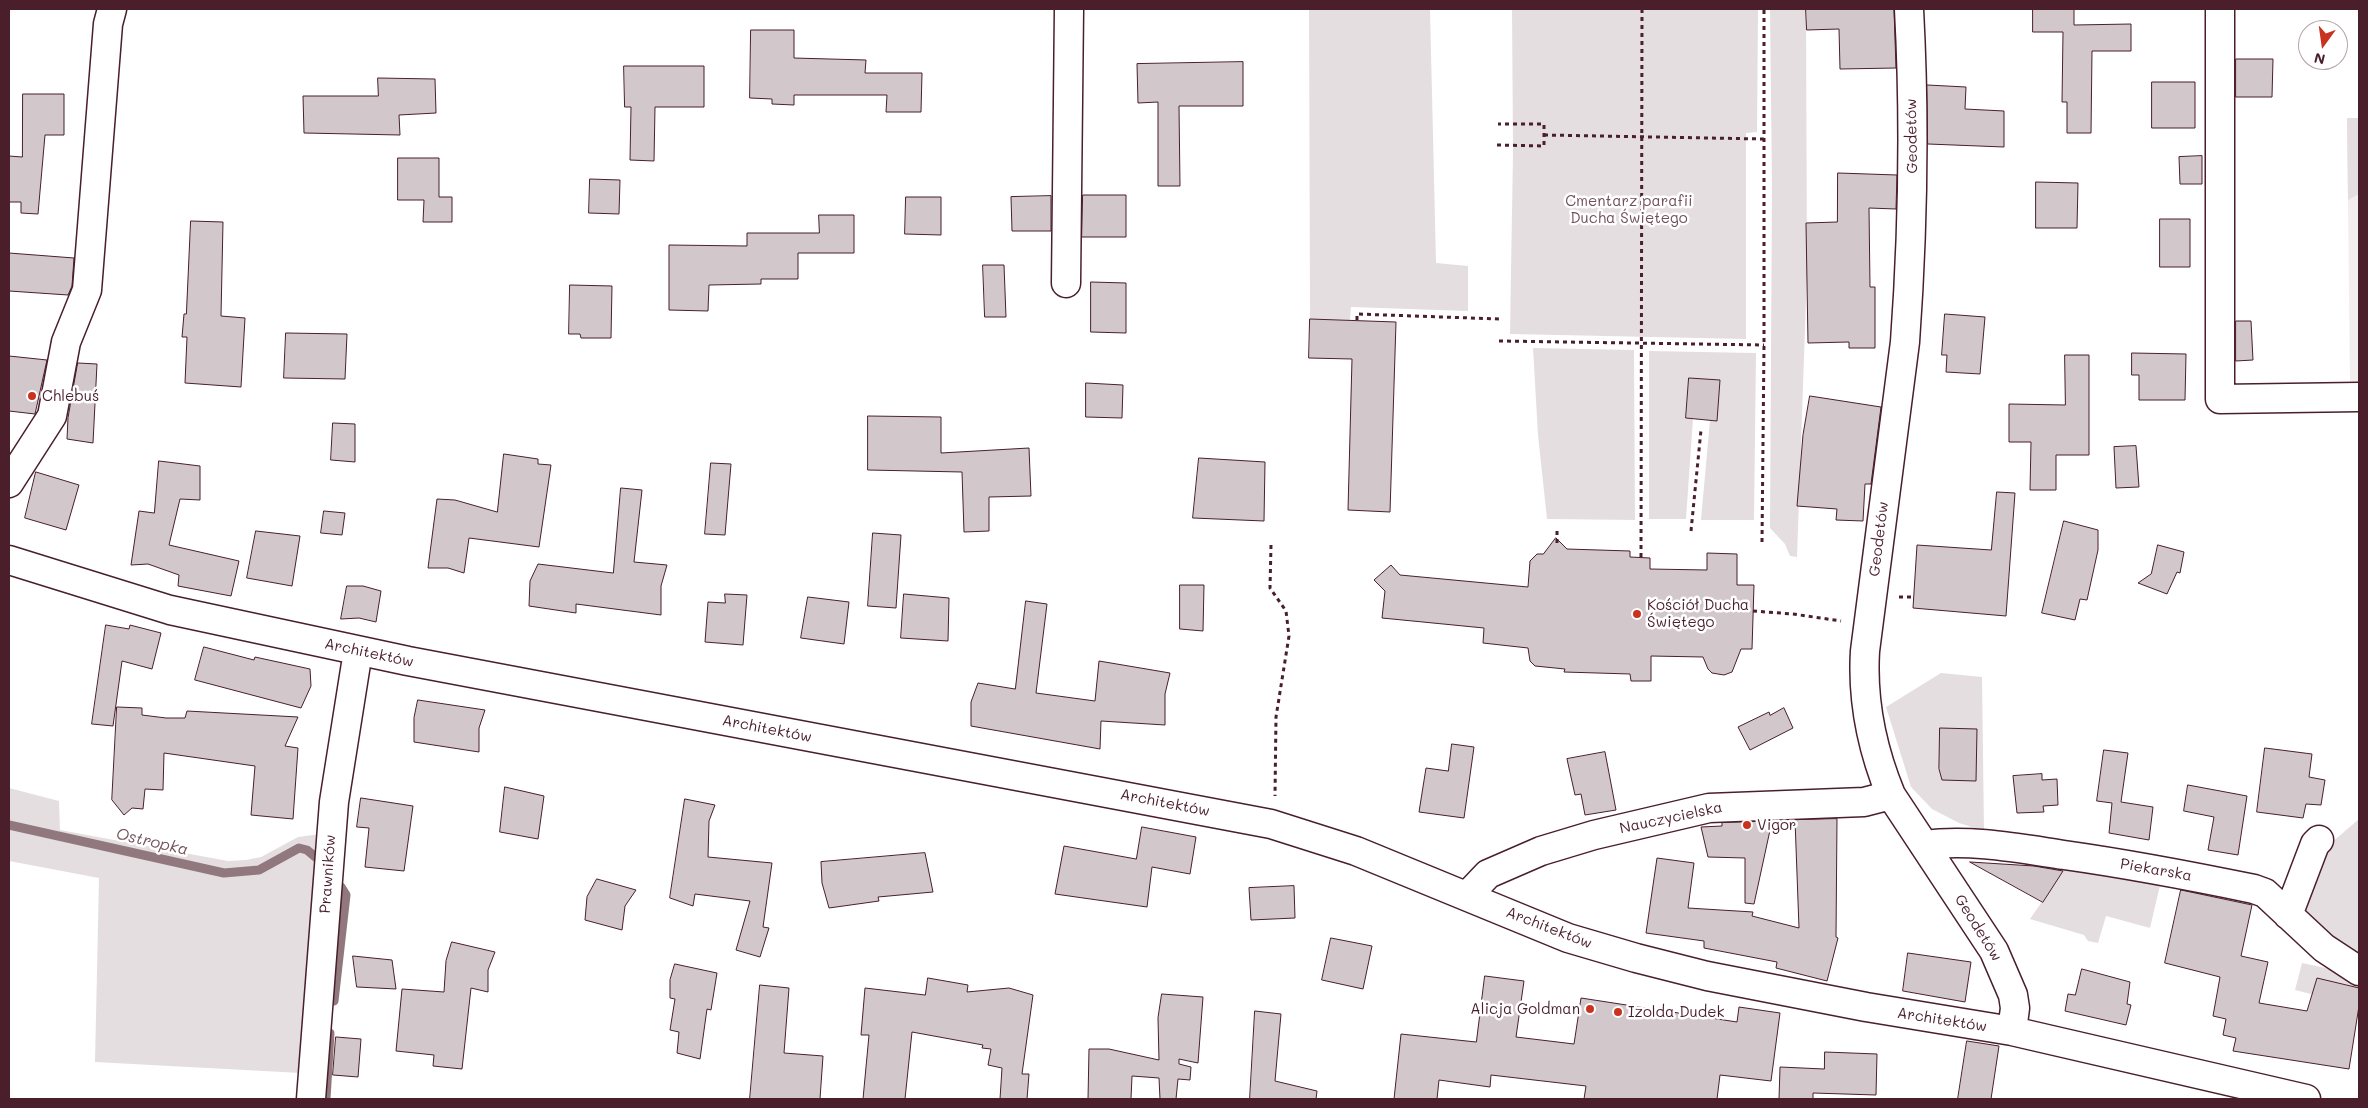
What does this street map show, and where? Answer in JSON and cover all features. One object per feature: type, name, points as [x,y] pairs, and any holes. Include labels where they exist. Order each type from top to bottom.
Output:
[{"type":"street","points":[[9,483],[52,416],[66,342],[87,290],[108,24],[112,9]]},
{"type":"street","points":[[1066,283],[1069,9]]},
{"type":"street","name":"Geodetów","points":[[1909,9],[1913,200],[1905,342],[1865,651],[1863,683],[1880,768],[1891,795],[1994,951],[2006,975],[2013,995],[2012,1031]]},
{"type":"street","points":[[2220,9],[2220,399],[2359,397]]},
{"type":"street","name":"Architektów","points":[[9,560],[170,610],[358,650],[820,740],[1271,824],[1356,851],[1468,895],[1568,938],[1671,967],[1857,1005],[2012,1031],[2306,1099]]},
{"type":"street","name":"Prawników","points":[[311,1099],[334,802],[358,650]]},
{"type":"street","name":"Nauczycielska","points":[[1468,895],[1488,874],[1541,851],[1642,823],[1709,808],[1864,802],[1891,795]]},
{"type":"street","points":[[2288,915],[2315,844],[2319,840]]},
{"type":"street","name":"Piekarska","points":[[1924,845],[1970,842],[2161,869],[2254,889],[2265,893],[2324,948],[2359,971]]},
{"type":"path","points":[[1641,557],[1642,9]]},
{"type":"path","points":[[1762,542],[1764,9]]},
{"type":"path","points":[[1497,145],[1544,146],[1544,124],[1498,124]]},
{"type":"path","points":[[1544,135],[1764,139]]},
{"type":"path","points":[[1357,320],[1357,314],[1499,319]]},
{"type":"path","points":[[1499,341],[1764,345]]},
{"type":"path","points":[[1691,531],[1702,430]]},
{"type":"path","points":[[1557,530],[1557,543]]},
{"type":"path","points":[[1271,545],[1270,588],[1286,610],[1288,636],[1276,717],[1275,796],[1271,824]]},
{"type":"path","points":[[1753,611],[1841,621]]},
{"type":"shaded area","points":[[2347,118],[2359,118],[2359,385],[2350,385]]},
{"type":"green space","points":[[1309,9],[1430,9],[1436,263],[1468,266],[1468,311],[1351,307],[1350,320],[1310,319]]},
{"type":"green space","name":"Cmentarz parafii Ducha Świętego","points":[[1512,9],[1758,9],[1757,132],[1746,133],[1746,339],[1510,334],[1513,151]]},
{"type":"green space","points":[[1770,9],[1806,9],[1807,272],[1797,557],[1790,556],[1785,544],[1770,528],[1772,186]]},
{"type":"green space","points":[[2347,118],[2359,118],[2359,194],[2348,200]]},
{"type":"green space","points":[[1533,348],[1634,350],[1635,520],[1547,519],[1538,435]]},
{"type":"green space","points":[[1649,351],[1756,353],[1754,520],[1701,520],[1710,420],[1717,420],[1720,381],[1690,378],[1686,418],[1693,419],[1686,519],[1649,519]]},
{"type":"green space","points":[[1941,673],[1982,677],[1984,831],[1959,823],[1932,809],[1911,787],[1886,707]]},
{"type":"green space","points":[[9,788],[59,801],[60,830],[228,861],[261,857],[298,837],[320,834],[301,1073],[95,1062],[99,878],[9,861]]},
{"type":"green space","points":[[2359,819],[2359,961],[2316,930],[2300,906],[2330,844]]},
{"type":"green space","points":[[2065,868],[2161,881],[2150,928],[2106,916],[2098,943],[2088,941],[2084,935],[2030,919]]},
{"type":"green space","points":[[2302,963],[2335,970],[2359,980],[2359,988],[2344,984],[2327,998],[2295,990]]},
{"type":"building","points":[[1806,9],[1894,9],[1896,68],[1840,69],[1839,29],[1807,30]]},
{"type":"building","points":[[2033,9],[2074,9],[2074,25],[2131,24],[2131,51],[2092,51],[2091,133],[2067,133],[2067,102],[2062,102],[2063,32],[2033,32]]},
{"type":"building","points":[[751,30],[794,30],[794,58],[866,60],[865,73],[922,73],[921,112],[886,112],[887,95],[794,95],[794,105],[772,104],[772,99],[750,98]]},
{"type":"building","points":[[2236,59],[2273,59],[2272,97],[2236,97]]},
{"type":"building","points":[[1243,62],[1243,106],[1179,106],[1180,186],[1158,186],[1158,102],[1138,103],[1137,64]]},
{"type":"building","points":[[624,66],[704,66],[704,107],[655,107],[654,161],[630,160],[631,107],[625,107]]},
{"type":"building","points":[[378,78],[435,79],[436,113],[399,115],[400,135],[304,133],[303,96],[378,96]]},
{"type":"building","points":[[2152,82],[2195,82],[2195,128],[2152,128]]},
{"type":"building","points":[[1927,85],[1966,87],[1965,109],[2004,111],[2004,147],[1928,144]]},
{"type":"building","points":[[23,94],[64,94],[64,135],[45,135],[38,214],[21,213],[21,202],[9,202],[9,156],[22,157]]},
{"type":"building","points":[[2202,156],[2202,184],[2180,184],[2179,157]]},
{"type":"building","points":[[398,158],[439,158],[439,197],[452,197],[452,222],[423,222],[424,200],[398,200]]},
{"type":"building","points":[[1838,173],[1897,175],[1896,209],[1869,208],[1870,287],[1875,287],[1875,348],[1849,348],[1849,342],[1808,343],[1806,223],[1837,222]]},
{"type":"building","points":[[590,179],[620,180],[619,214],[589,213]]},
{"type":"building","points":[[2036,182],[2078,183],[2077,228],[2036,228]]},
{"type":"building","points":[[1083,195],[1126,195],[1126,237],[1082,237]]},
{"type":"building","points":[[1051,196],[1051,231],[1012,231],[1011,197]]},
{"type":"building","points":[[906,197],[941,197],[941,235],[905,234]]},
{"type":"building","points":[[819,215],[854,215],[854,253],[798,253],[798,279],[761,279],[761,284],[709,285],[708,311],[669,310],[669,245],[747,246],[747,233],[819,233]]},
{"type":"building","points":[[2160,219],[2190,219],[2190,267],[2160,267]]},
{"type":"building","points":[[191,221],[223,222],[221,316],[245,318],[241,387],[185,383],[187,337],[182,337],[184,314],[186,314]]},
{"type":"building","points":[[9,253],[74,258],[72,286],[68,295],[9,291]]},
{"type":"building","points":[[983,265],[1004,265],[1006,317],[985,317]]},
{"type":"building","points":[[1091,282],[1126,283],[1126,333],[1091,332]]},
{"type":"building","points":[[570,285],[612,286],[611,338],[581,338],[580,334],[569,334]]},
{"type":"building","points":[[1945,314],[1985,317],[1980,374],[1946,372],[1947,355],[1942,355]]},
{"type":"building","points":[[1310,319],[1396,322],[1390,512],[1348,510],[1352,359],[1309,358]]},
{"type":"building","points":[[2236,321],[2251,321],[2253,360],[2236,361]]},
{"type":"building","points":[[286,333],[347,334],[345,379],[284,378]]},
{"type":"building","points":[[2132,353],[2186,354],[2185,400],[2139,400],[2139,375],[2132,375]]},
{"type":"building","points":[[2065,355],[2089,355],[2089,455],[2056,455],[2056,490],[2030,490],[2031,442],[2009,442],[2009,404],[2065,405]]},
{"type":"building","points":[[9,356],[47,360],[35,414],[9,411]]},
{"type":"building","points":[[78,363],[97,364],[93,443],[67,439],[68,418]]},
{"type":"building","points":[[1689,378],[1720,380],[1717,421],[1686,418]]},
{"type":"building","points":[[1086,383],[1123,385],[1122,418],[1086,417]]},
{"type":"building","points":[[1810,396],[1881,407],[1871,484],[1865,484],[1863,521],[1836,520],[1837,509],[1797,506],[1803,435]]},
{"type":"building","points":[[868,416],[941,417],[941,453],[1029,448],[1031,496],[989,497],[989,531],[964,532],[962,472],[868,470]]},
{"type":"building","points":[[333,423],[355,424],[355,462],[331,460]]},
{"type":"building","points":[[2136,446],[2139,487],[2116,488],[2114,447]]},
{"type":"building","points":[[504,454],[538,459],[538,464],[551,465],[539,547],[469,538],[464,573],[448,568],[428,568],[437,499],[455,500],[497,512]]},
{"type":"building","points":[[1199,458],[1265,462],[1264,521],[1193,518]]},
{"type":"building","points":[[159,461],[200,466],[200,500],[180,499],[169,545],[239,561],[231,596],[178,586],[179,575],[148,564],[131,565],[139,511],[154,513]]},
{"type":"building","points":[[711,463],[731,464],[725,535],[705,534]]},
{"type":"building","points":[[36,472],[79,485],[66,530],[25,518]]},
{"type":"building","points":[[621,488],[642,490],[634,562],[667,565],[661,586],[661,615],[576,604],[576,613],[529,606],[530,581],[538,564],[613,573]]},
{"type":"building","points":[[1997,492],[2015,493],[2006,616],[1913,608],[1917,545],[1991,550]]},
{"type":"building","points":[[324,511],[345,513],[342,535],[321,533]]},
{"type":"building","points":[[2064,521],[2098,530],[2098,550],[2087,600],[2080,599],[2075,620],[2042,613]]},
{"type":"building","points":[[256,531],[300,536],[292,586],[247,578]]},
{"type":"building","points":[[873,533],[901,535],[896,608],[868,606]]},
{"type":"building","name":"Kościół Ducha Świętego","points":[[1556,538],[1567,549],[1630,551],[1630,557],[1650,558],[1650,569],[1707,570],[1707,553],[1737,554],[1737,585],[1754,585],[1752,649],[1741,649],[1732,672],[1724,675],[1712,673],[1708,669],[1703,657],[1651,656],[1651,681],[1631,681],[1630,674],[1564,672],[1565,669],[1535,666],[1530,661],[1528,648],[1483,643],[1484,628],[1382,618],[1385,591],[1374,580],[1391,565],[1400,575],[1528,587],[1530,561],[1537,554],[1543,554]]},
{"type":"building","points":[[2158,545],[2184,552],[2180,573],[2177,572],[2167,594],[2138,583],[2151,574]]},
{"type":"building","points":[[1180,585],[1204,585],[1203,631],[1180,629]]},
{"type":"building","points":[[347,586],[363,586],[381,591],[376,622],[359,618],[341,619]]},
{"type":"building","points":[[725,594],[747,595],[743,645],[705,642],[708,602],[725,603]]},
{"type":"building","points":[[904,594],[949,598],[948,641],[901,638]]},
{"type":"building","points":[[808,597],[849,602],[844,644],[801,638]]},
{"type":"building","points":[[1026,601],[1047,604],[1036,693],[1095,701],[1099,661],[1170,673],[1165,694],[1165,725],[1101,721],[1100,749],[971,726],[971,702],[978,683],[1015,689]]},
{"type":"building","points":[[106,625],[129,629],[130,625],[161,633],[152,669],[122,661],[113,726],[92,724]]},
{"type":"building","points":[[204,647],[254,660],[255,657],[310,669],[311,686],[301,708],[195,680]]},
{"type":"building","points":[[418,700],[485,710],[479,728],[479,752],[414,742],[414,718]]},
{"type":"building","points":[[117,707],[142,708],[142,715],[166,718],[185,718],[187,711],[298,717],[285,746],[298,748],[293,819],[251,815],[255,766],[164,753],[163,790],[145,789],[143,809],[132,808],[124,815],[112,800]]},
{"type":"building","points":[[1784,708],[1793,728],[1750,750],[1738,727],[1769,712],[1770,715]]},
{"type":"building","points":[[1940,728],[1977,729],[1976,781],[1942,780],[1939,769]]},
{"type":"building","points":[[1452,744],[1474,747],[1464,818],[1419,812],[1426,768],[1448,771]]},
{"type":"building","points":[[2265,748],[2312,754],[2309,777],[2325,780],[2321,805],[2306,804],[2303,818],[2257,812]]},
{"type":"building","points":[[2104,750],[2128,753],[2121,802],[2153,807],[2149,840],[2109,833],[2112,803],[2097,801]]},
{"type":"building","points":[[1605,752],[1616,810],[1585,815],[1581,794],[1575,795],[1567,759]]},
{"type":"building","points":[[2042,774],[2042,780],[2057,779],[2058,805],[2043,806],[2044,812],[2017,813],[2013,776]]},
{"type":"building","points":[[2188,785],[2247,796],[2238,855],[2208,850],[2214,817],[2184,811]]},
{"type":"building","points":[[505,787],[544,796],[538,839],[500,832]]},
{"type":"building","points":[[361,798],[413,806],[404,871],[365,867],[369,828],[357,827]]},
{"type":"building","points":[[685,799],[715,805],[709,821],[708,857],[772,863],[763,927],[769,928],[760,957],[736,950],[750,901],[695,894],[693,906],[670,898]]},
{"type":"building","points":[[1837,819],[1836,937],[1838,938],[1827,981],[1776,968],[1777,962],[1704,948],[1704,941],[1646,933],[1657,858],[1694,863],[1688,908],[1753,912],[1752,916],[1799,928],[1795,820]]},
{"type":"building","points":[[1772,821],[1754,904],[1745,903],[1745,858],[1708,857],[1701,827],[1722,826],[1722,823]]},
{"type":"building","points":[[1142,827],[1196,837],[1190,874],[1152,867],[1147,907],[1055,894],[1064,846],[1136,859]]},
{"type":"building","points":[[925,853],[933,892],[878,897],[879,901],[829,908],[822,883],[821,862]]},
{"type":"building","points":[[1970,862],[2034,866],[2063,871],[2043,902]]},
{"type":"building","points":[[597,879],[636,890],[625,906],[622,930],[585,920],[587,897]]},
{"type":"building","points":[[1294,886],[1295,918],[1251,920],[1249,888]]},
{"type":"building","points":[[2181,890],[2252,905],[2241,956],[2268,962],[2259,1003],[2307,1011],[2317,978],[2359,988],[2359,1006],[2349,1069],[2233,1051],[2236,1038],[2223,1035],[2226,1019],[2213,1016],[2220,977],[2165,963]]},
{"type":"building","points":[[1331,938],[1372,946],[1363,989],[1322,980]]},
{"type":"building","points":[[452,942],[495,952],[488,970],[488,992],[471,988],[462,1069],[433,1066],[434,1055],[396,1051],[402,989],[444,992],[446,961]]},
{"type":"building","points":[[1908,953],[1971,962],[1965,1002],[1903,991]]},
{"type":"building","points":[[353,956],[392,960],[396,989],[357,987]]},
{"type":"building","points":[[675,964],[717,973],[711,1010],[707,1009],[700,1059],[677,1053],[679,1032],[670,1030],[675,999],[670,998],[670,980]]},
{"type":"building","points":[[2082,969],[2130,982],[2127,1004],[2131,1005],[2126,1025],[2065,1011],[2068,994],[2075,995]]},
{"type":"building","points":[[1485,976],[1524,981],[1516,1037],[1574,1044],[1581,998],[1737,1022],[1739,1007],[1780,1013],[1771,1081],[1720,1075],[1717,1099],[1584,1099],[1586,1086],[1491,1075],[1490,1087],[1439,1080],[1437,1099],[1394,1099],[1401,1034],[1476,1042]]},
{"type":"building","points":[[928,978],[968,985],[967,992],[1009,988],[1033,995],[1022,1074],[1029,1074],[1027,1099],[1000,1099],[1002,1068],[988,1065],[991,1049],[982,1048],[983,1045],[912,1032],[905,1099],[863,1099],[869,1035],[861,1035],[865,988],[925,995]]},
{"type":"building","points":[[760,985],[789,988],[784,1053],[823,1056],[820,1099],[750,1099]]},
{"type":"building","points":[[1162,994],[1203,997],[1198,1063],[1179,1059],[1179,1064],[1191,1067],[1190,1080],[1178,1079],[1176,1099],[1160,1099],[1159,1078],[1132,1076],[1131,1099],[1088,1099],[1089,1049],[1109,1049],[1159,1060],[1158,1018]]},
{"type":"building","points":[[1255,1011],[1281,1014],[1275,1081],[1317,1091],[1316,1099],[1250,1099]]},
{"type":"building","points":[[336,1037],[361,1039],[358,1077],[333,1075]]},
{"type":"building","points":[[1967,1041],[1999,1046],[1991,1099],[1958,1099]]},
{"type":"building","points":[[1825,1052],[1877,1054],[1876,1095],[1813,1093],[1813,1099],[1779,1099],[1780,1067],[1824,1069]]},
{"type":"waterway","name":"Ostropka","points":[[9,825],[224,873],[259,870],[299,848],[307,850],[319,860]]},
{"type":"waterway","points":[[334,1001],[346,895],[341,887]]},
{"type":"waterway","points":[[326,1099],[330,1033]]},
{"type":"place","name":"Chlebuś","points":[[32,396]]},
{"type":"place","name":"Kościół Ducha Świętego","points":[[1637,614]]},
{"type":"place","name":"Vigor","points":[[1747,825]]},
{"type":"place","name":"Alicja Goldman","points":[[1590,1009]]},
{"type":"place","name":"Izolda Dudek","points":[[1618,1012]]}]
